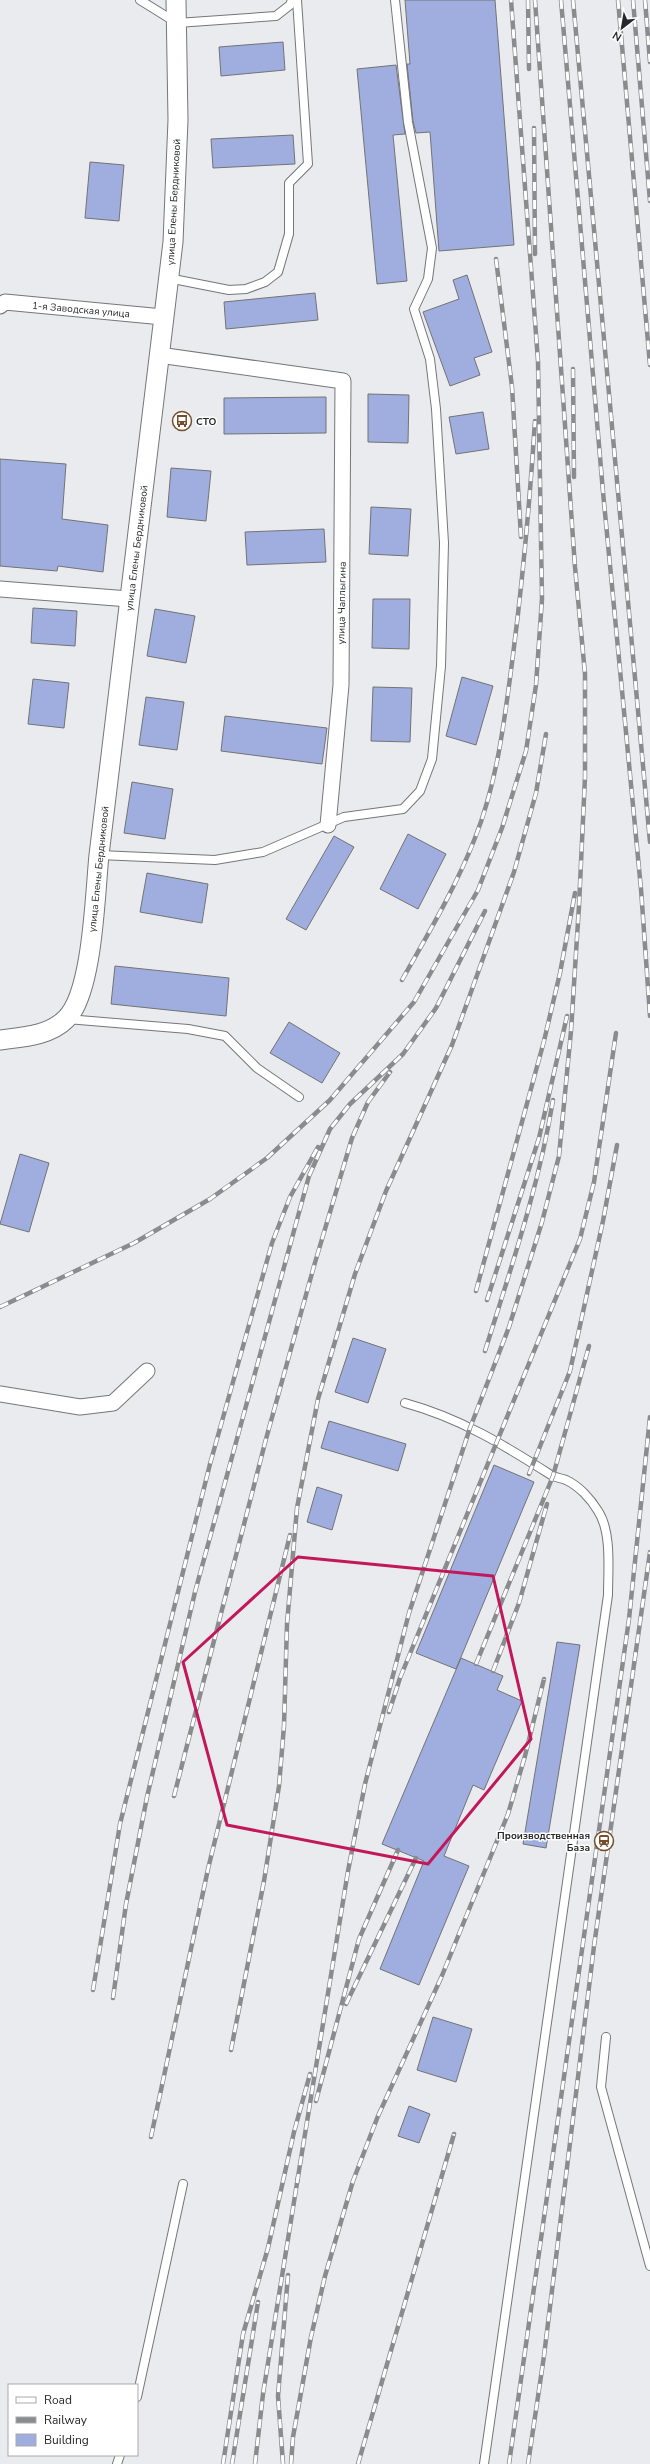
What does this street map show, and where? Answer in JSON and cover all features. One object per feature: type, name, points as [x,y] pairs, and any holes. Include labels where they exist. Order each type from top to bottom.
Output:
[{"type":"street","name":"улица Елены Бердниковой","points":[[67,1019],[81,993],[90,956],[99,855],[173,242],[178,120],[176,0]]},
{"type":"street","name":"1-я Заводская улица","points":[[0,306],[5,302],[163,317]]},
{"type":"street","name":"улица Чаплыгина","points":[[159,355],[343,381],[340,685],[328,825]]},
{"type":"street","points":[[0,589],[129,599]]},
{"type":"street","points":[[0,1040],[40,1034],[67,1019]]},
{"type":"street","points":[[0,1394],[80,1407],[113,1403],[147,1371]]},
{"type":"lane","points":[[140,0],[177,23],[276,16],[290,4],[292,0]]},
{"type":"lane","points":[[168,278],[229,290],[246,289],[265,282],[278,272],[289,234],[289,183],[308,164],[297,0]]},
{"type":"lane","points":[[99,855],[215,860],[263,852],[344,817],[404,809],[420,791],[432,759],[441,666],[444,543],[436,410],[430,359],[414,309],[428,278],[432,248],[408,122],[395,0]]},
{"type":"lane","points":[[67,1019],[188,1029],[225,1036],[257,1068],[299,1097]]},
{"type":"lane","points":[[405,1403],[435,1411],[470,1428],[512,1449],[553,1476],[579,1488],[599,1512],[608,1543],[608,1595],[484,2464]]},
{"type":"lane","points":[[606,2037],[601,2087],[650,2266]]},
{"type":"lane","points":[[138,2392],[183,2184]]},
{"type":"highlighted area","points":[[298,1557],[493,1576],[531,1739],[428,1864],[227,1825],[183,1662]]},
{"type":"building","points":[[405,0],[495,0],[514,245],[439,251],[430,132],[416,133],[413,121],[407,64],[410,64]]},
{"type":"building","points":[[283,42],[285,70],[221,76],[219,47]]},
{"type":"building","points":[[396,65],[405,134],[393,135],[407,281],[377,284],[357,69]]},
{"type":"building","points":[[293,135],[295,164],[213,168],[211,139]]},
{"type":"building","points":[[90,162],[124,165],[119,221],[85,218]]},
{"type":"building","points":[[467,275],[492,352],[474,358],[480,375],[450,386],[423,312],[459,299],[453,280]]},
{"type":"building","points":[[315,293],[318,320],[226,329],[224,302]]},
{"type":"building","points":[[368,394],[409,395],[408,443],[368,442]]},
{"type":"building","points":[[326,397],[326,433],[224,434],[224,398]]},
{"type":"building","points":[[483,412],[489,449],[456,454],[449,417]]},
{"type":"building","points":[[0,459],[66,464],[62,519],[108,525],[103,572],[58,566],[57,571],[0,566]]},
{"type":"building","points":[[171,468],[211,471],[206,521],[167,517]]},
{"type":"building","points":[[371,507],[411,509],[408,556],[369,554]]},
{"type":"building","points":[[324,529],[326,562],[247,565],[245,532]]},
{"type":"building","points":[[373,599],[410,599],[409,649],[372,648]]},
{"type":"building","points":[[33,608],[77,611],[75,646],[31,643]]},
{"type":"building","points":[[155,609],[195,616],[186,663],[147,656]]},
{"type":"building","points":[[462,677],[493,686],[476,745],[446,736]]},
{"type":"building","points":[[33,679],[69,683],[64,728],[28,724]]},
{"type":"building","points":[[373,687],[412,688],[410,742],[371,741]]},
{"type":"building","points":[[146,697],[184,702],[177,750],[139,745]]},
{"type":"building","points":[[225,716],[327,728],[322,764],[221,751]]},
{"type":"building","points":[[132,782],[173,789],[165,839],[124,833]]},
{"type":"building","points":[[408,834],[446,854],[418,909],[380,889]]},
{"type":"building","points":[[334,836],[354,847],[306,930],[286,919]]},
{"type":"building","points":[[147,873],[208,884],[202,923],[140,912]]},
{"type":"building","points":[[115,966],[229,978],[226,1016],[111,1004]]},
{"type":"building","points":[[289,1022],[340,1053],[322,1083],[270,1053]]},
{"type":"building","points":[[20,1154],[49,1163],[29,1232],[0,1224]]},
{"type":"building","points":[[353,1338],[386,1349],[368,1403],[335,1392]]},
{"type":"building","points":[[329,1421],[406,1444],[398,1471],[321,1448]]},
{"type":"building","points":[[494,1465],[534,1482],[456,1669],[416,1653]]},
{"type":"building","points":[[317,1487],[342,1495],[332,1530],[307,1522]]},
{"type":"building","points":[[557,1642],[580,1645],[546,1848],[523,1844]]},
{"type":"building","points":[[461,1658],[503,1676],[497,1690],[522,1701],[484,1790],[473,1785],[444,1856],[469,1866],[419,1985],[380,1969],[424,1861],[382,1844]]},
{"type":"building","points":[[433,2017],[472,2029],[456,2082],[417,2070]]},
{"type":"building","points":[[409,2106],[430,2114],[419,2143],[398,2136]]},
{"type":"railway","points":[[0,1307],[134,1243],[210,1199],[267,1158],[330,1100],[414,1002],[478,890],[502,828],[526,751],[536,685],[542,599],[538,361],[511,0]]},
{"type":"railway","points":[[528,0],[529,69]]},
{"type":"railway","points":[[297,2183],[348,1871],[365,1784],[409,1613],[470,1428],[509,1327],[542,1222],[559,1156],[571,1031],[579,906],[585,777],[585,674],[575,567],[535,0]]},
{"type":"railway","points":[[561,0],[603,492],[641,889],[650,1016]]},
{"type":"railway","points":[[573,0],[650,842]]},
{"type":"railway","points":[[618,0],[650,365]]},
{"type":"railway","points":[[633,0],[650,201]]},
{"type":"railway","points":[[645,0],[650,62]]},
{"type":"railway","points":[[534,128],[535,254]]},
{"type":"railway","points":[[496,259],[512,387],[521,537]]},
{"type":"railway","points":[[573,369],[574,477]]},
{"type":"railway","points":[[402,980],[459,874],[475,838],[490,794],[504,724],[517,626],[526,538],[535,421]]},
{"type":"railway","points":[[231,2050],[264,1881],[279,1786],[284,1726],[287,1624],[297,1508],[318,1399],[355,1274],[386,1191],[452,1045],[514,872],[536,793],[546,734]]},
{"type":"railway","points":[[476,1291],[544,1041],[560,973],[575,893]]},
{"type":"railway","points":[[113,1998],[126,1904],[147,1797],[195,1592],[309,1176],[330,1129],[350,1104],[403,1054],[436,1008],[485,911]]},
{"type":"railway","points":[[487,1300],[539,1138],[567,1016]]},
{"type":"railway","points":[[389,1712],[400,1678],[580,1239],[594,1182],[616,1033]]},
{"type":"railway","points":[[174,1796],[266,1439],[314,1266],[352,1138],[368,1102],[390,1072]]},
{"type":"railway","points":[[485,1351],[532,1195],[553,1100]]},
{"type":"railway","points":[[529,1474],[570,1371],[603,1221],[617,1145]]},
{"type":"railway","points":[[93,1990],[120,1824],[210,1464],[272,1243],[290,1197],[318,1147]]},
{"type":"railway","points":[[476,1664],[553,1476],[589,1346]]},
{"type":"railway","points":[[509,2464],[629,1619],[650,1417]]},
{"type":"railway","points":[[493,1671],[519,1603],[547,1504]]},
{"type":"railway","points":[[151,2137],[208,1869],[290,1535]]},
{"type":"railway","points":[[528,2464],[544,2356],[594,1946],[650,1552]]},
{"type":"railway","points":[[291,2464],[293,2437],[311,2337],[325,2276],[353,2181],[378,2116],[441,1978],[508,1814],[525,1756],[544,1679]]},
{"type":"railway","points":[[316,2101],[359,1939],[398,1850]]},
{"type":"railway","points":[[346,2004],[416,1858]]},
{"type":"railway","points":[[223,2464],[243,2334],[268,2248],[294,2132],[310,2074]]},
{"type":"railway","points":[[358,2464],[454,2134]]},
{"type":"railway","points":[[255,2464],[263,2394],[298,2177]]},
{"type":"railway","points":[[283,2464],[278,2396],[288,2275]]},
{"type":"railway","points":[[232,2464],[258,2302]]},
{"type":"place","name":"СТО","points":[[182,421]]},
{"type":"place","name":"Производственная База","points":[[604,1841]]}]
